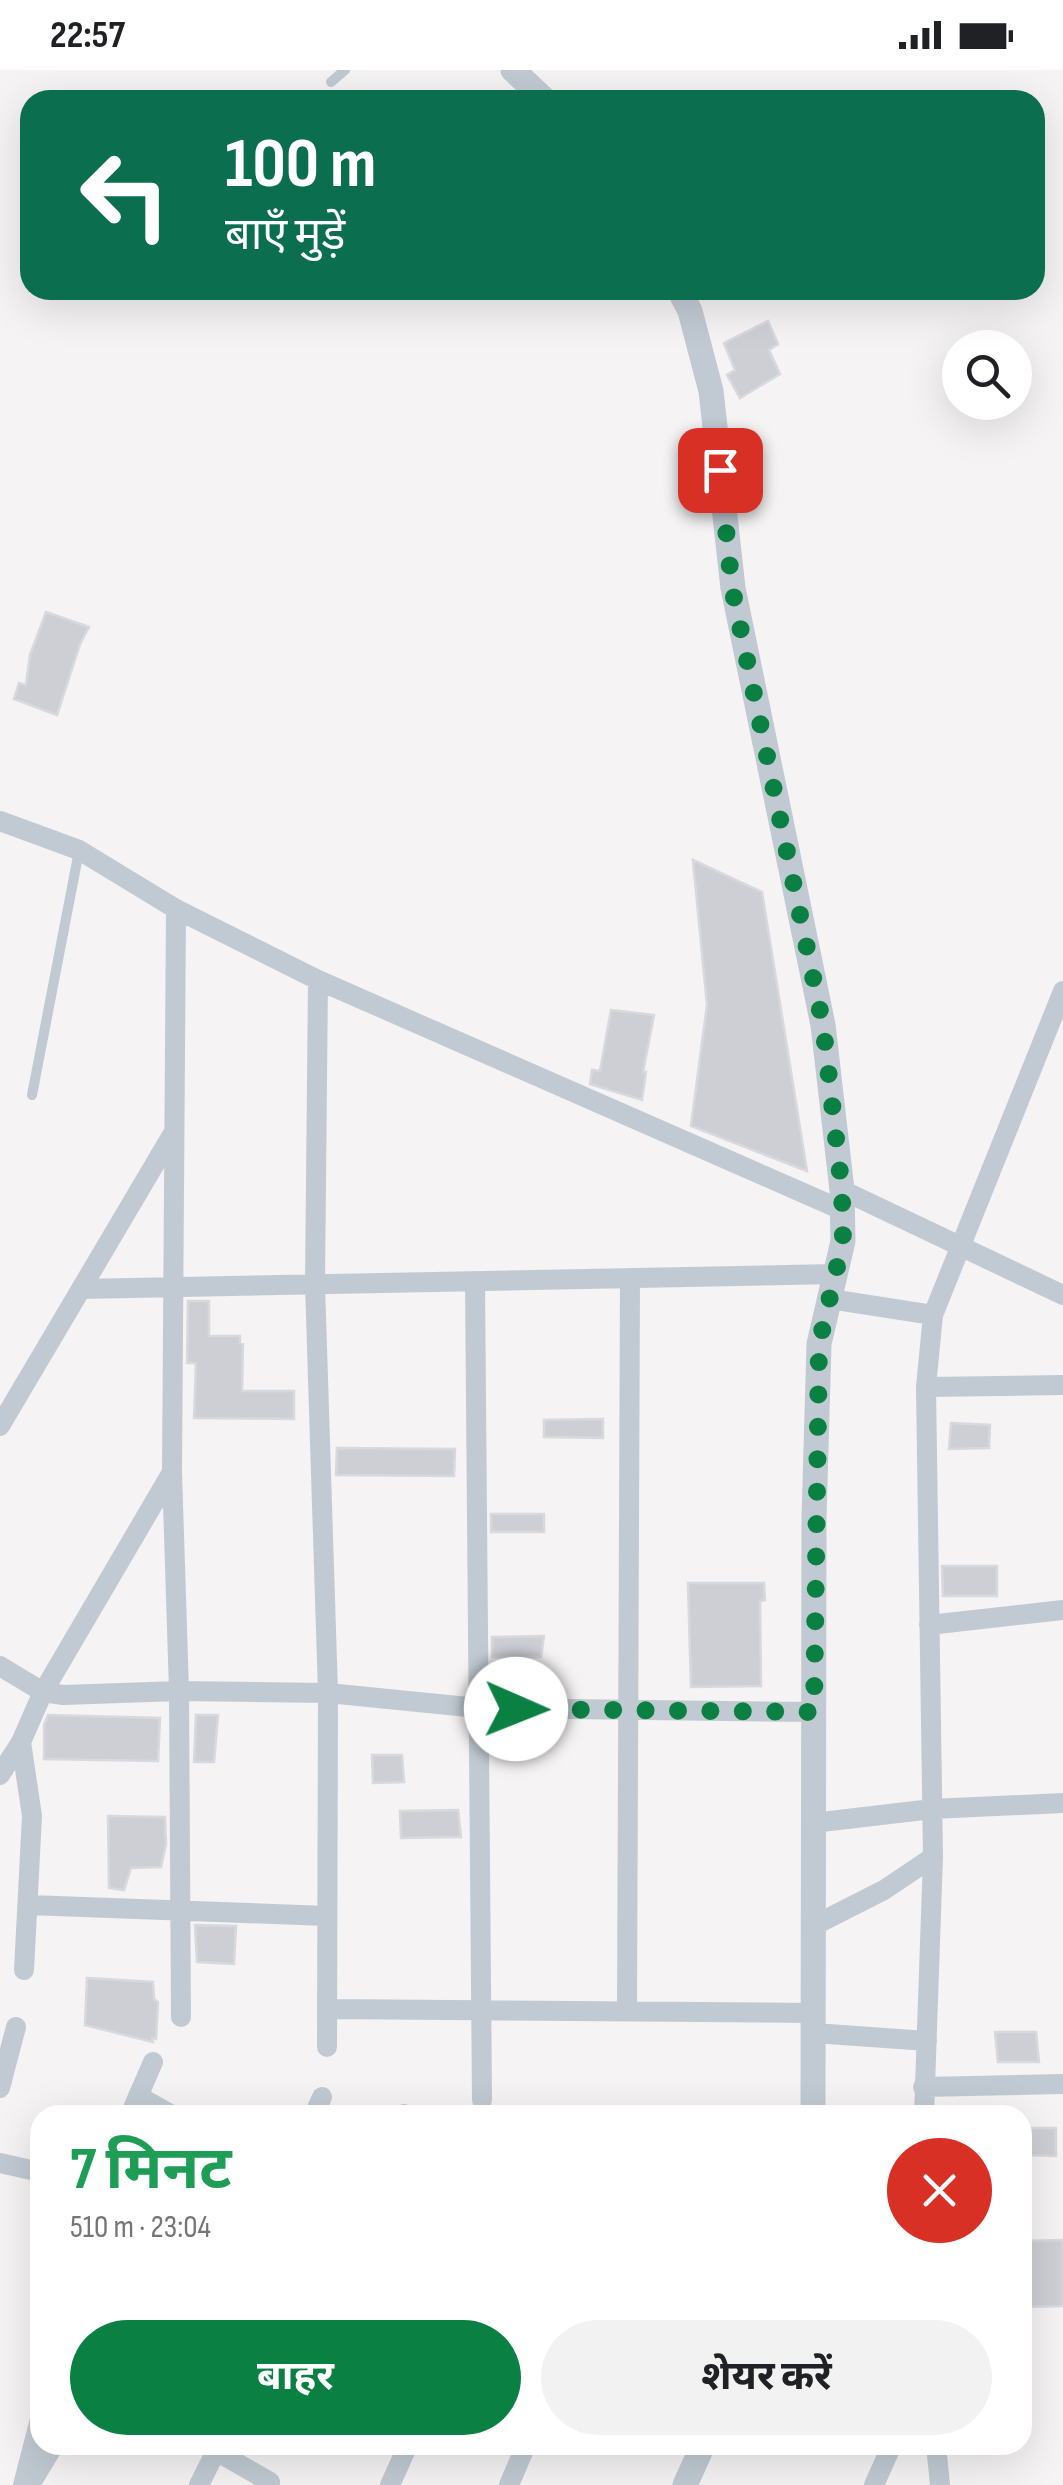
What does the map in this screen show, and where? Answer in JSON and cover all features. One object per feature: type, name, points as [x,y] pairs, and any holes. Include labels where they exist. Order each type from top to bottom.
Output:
[{"type":"street","points":[[514,70],[535,90]]},
{"type":"street","points":[[684,300],[711,391],[732,588],[823,1025],[842,1200],[843,1241],[819,1344],[813,2105]]},
{"type":"street","points":[[0,821],[80,850],[176,909],[318,980],[960,1246],[1063,1295]]},
{"type":"street","points":[[176,909],[172,1472],[179,1690],[181,2017]]},
{"type":"street","points":[[318,980],[315,1284],[328,1694],[327,2047]]},
{"type":"street","points":[[924,2105],[933,1857],[926,1386],[933,1315],[1063,991]]},
{"type":"street","points":[[0,1426],[174,1132]]},
{"type":"street","points":[[81,1288],[630,1278],[832,1286],[933,1315]]},
{"type":"street","points":[[627,2011],[630,1278]]},
{"type":"street","points":[[475,1281],[482,2100]]},
{"type":"street","points":[[926,1386],[1063,1385]]},
{"type":"street","points":[[0,1775],[21,1742],[43,1692],[172,1472]]},
{"type":"street","points":[[930,1625],[1063,1610]]},
{"type":"street","points":[[0,1666],[43,1692],[62,1695],[179,1690],[328,1694],[478,1708],[814,1712]]},
{"type":"street","points":[[21,1742],[32,1816],[24,1970]]},
{"type":"street","points":[[813,1823],[932,1809],[1063,1803]]},
{"type":"street","points":[[813,1926],[873,1896],[933,1857]]},
{"type":"street","points":[[29,1905],[328,1916]]},
{"type":"street","points":[[329,2008],[627,2011],[813,2023],[926,2041]]},
{"type":"street","points":[[0,2088],[16,2027]]},
{"type":"street","points":[[134,2105],[154,2062]]},
{"type":"street","points":[[923,2087],[1063,2084]]},
{"type":"street","points":[[0,2163],[30,2170]]},
{"type":"street","points":[[27,2485],[33,2455]]},
{"type":"street","points":[[27,2485],[47,2455]]},
{"type":"street","points":[[199,2485],[214,2455]]},
{"type":"street","points":[[229,2455],[270,2482]]},
{"type":"street","points":[[396,2483],[405,2455]]},
{"type":"street","points":[[509,2485],[522,2455]]},
{"type":"street","points":[[685,2485],[698,2455]]},
{"type":"street","points":[[874,2485],[888,2455]]},
{"type":"street","points":[[937,2455],[940,2485]]},
{"type":"lane","points":[[331,82],[345,70]]},
{"type":"lane","points":[[32,1095],[80,850]]},
{"type":"building","points":[[768,321],[778,344],[769,350],[780,374],[740,398],[727,375],[735,370],[724,343]]},
{"type":"building","points":[[46,612],[89,627],[57,715],[14,699],[19,683],[26,685],[30,655]]},
{"type":"building","points":[[693,860],[762,892],[807,1171],[691,1126],[707,1005]]},
{"type":"building","points":[[611,1010],[654,1015],[642,1100],[590,1084],[592,1070],[600,1071]]},
{"type":"building","points":[[188,1301],[209,1301],[209,1336],[240,1336],[242,1391],[294,1391],[294,1419],[194,1418],[196,1363],[187,1363]]},
{"type":"building","points":[[603,1419],[603,1438],[544,1437],[544,1420]]},
{"type":"building","points":[[951,1423],[990,1425],[989,1448],[949,1449]]},
{"type":"building","points":[[337,1448],[455,1449],[454,1476],[336,1475]]},
{"type":"building","points":[[491,1514],[544,1514],[544,1532],[491,1532]]},
{"type":"building","points":[[942,1566],[997,1566],[997,1596],[943,1596]]},
{"type":"building","points":[[688,1583],[764,1583],[765,1600],[760,1601],[761,1686],[691,1687]]},
{"type":"building","points":[[544,1636],[541,1657],[492,1657],[492,1637]]},
{"type":"building","points":[[48,1715],[160,1718],[158,1761],[44,1759],[44,1725]]},
{"type":"building","points":[[196,1715],[218,1715],[214,1762],[194,1762]]},
{"type":"building","points":[[372,1755],[402,1755],[404,1782],[373,1783]]},
{"type":"building","points":[[458,1810],[461,1837],[401,1838],[400,1811]]},
{"type":"building","points":[[108,1816],[165,1817],[166,1844],[161,1867],[131,1868],[124,1890],[109,1888]]},
{"type":"building","points":[[195,1925],[236,1926],[234,1964],[197,1962]]},
{"type":"building","points":[[87,1978],[153,1982],[154,1999],[158,2002],[156,2039],[152,2038],[153,2042],[85,2025]]},
{"type":"building","points":[[995,2032],[1036,2032],[1039,2062],[998,2062]]},
{"type":"building","points":[[1032,2128],[1056,2128],[1056,2156],[1032,2155]]},
{"type":"building","points":[[1063,2240],[1063,2306],[1032,2307],[1032,2241]]},
{"type":"route","points":[[516,1709],[814,1712],[819,1344],[843,1241],[842,1190],[823,1025],[732,588],[720,470]]}]
